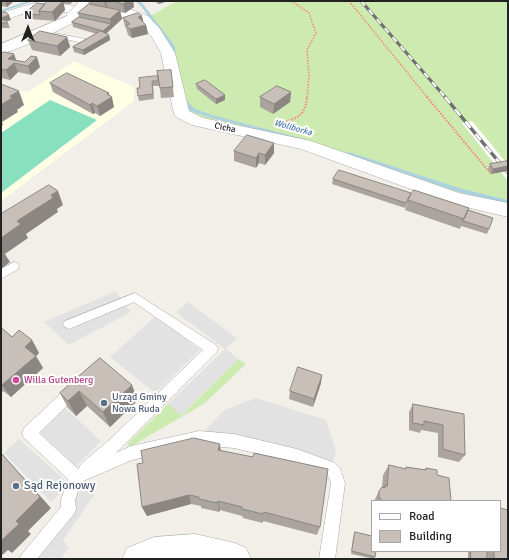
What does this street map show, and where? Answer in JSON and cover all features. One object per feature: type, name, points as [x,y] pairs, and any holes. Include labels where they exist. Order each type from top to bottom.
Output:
[{"type":"street","points":[[1,17],[38,6],[48,5],[72,12]]},
{"type":"street","points":[[1,50],[20,40],[46,31],[72,12],[83,8],[88,8]]},
{"type":"street","name":"Cicha","points":[[88,8],[132,14],[143,19],[155,32],[168,53],[182,114],[198,122],[305,145],[456,199],[508,210]]},
{"type":"street","points":[[138,559],[154,552],[195,549],[235,559]]},
{"type":"lane","points":[[46,31],[55,36],[83,41]]},
{"type":"lane","points":[[1,275],[14,266]]},
{"type":"lane","points":[[27,559],[69,509],[68,500],[76,477],[112,447],[212,349],[135,297],[69,324]]},
{"type":"lane","points":[[76,477],[29,433],[78,386]]},
{"type":"lane","points":[[76,477],[131,453],[199,438],[234,441],[297,456],[330,468],[335,473],[338,483],[327,559]]},
{"type":"path","points":[[280,124],[297,119],[306,107],[309,76],[307,50],[316,33],[309,13],[291,1]]},
{"type":"path","points":[[349,1],[390,54],[444,115],[491,174]]},
{"type":"shaded area","points":[[74,61],[134,87],[134,101],[1,201],[1,91],[7,88],[28,92]]},
{"type":"shaded area","points":[[116,291],[131,312],[69,345],[44,322]]},
{"type":"shaded area","points":[[188,302],[237,338],[226,349],[238,359],[181,415],[168,404],[225,349],[176,312]]},
{"type":"shaded area","points":[[156,316],[200,350],[155,393],[110,357]]},
{"type":"shaded area","points":[[256,398],[326,420],[336,451],[329,473],[199,438],[224,410]]},
{"type":"shaded area","points":[[63,406],[101,441],[76,466],[37,430]]},
{"type":"shaded area","points":[[19,439],[69,484],[51,502],[4,453]]},
{"type":"shaded area","points":[[87,483],[94,495],[63,540],[69,548],[60,559],[26,559]]},
{"type":"green space","points":[[177,1],[508,1],[508,199],[456,199],[305,145],[182,114],[150,16]]},
{"type":"green space","points":[[50,100],[97,120],[1,193],[1,133]]},
{"type":"green space","points":[[238,359],[246,364],[205,403],[130,447],[127,444],[168,404],[182,415]]},
{"type":"pier","points":[[472,121],[508,165],[508,181],[462,123]]},
{"type":"building","points":[[47,1],[63,1],[52,12],[39,11]]},
{"type":"building","points":[[114,1],[128,1],[123,4]]},
{"type":"building","points":[[37,3],[45,4],[39,11],[40,15],[29,14],[31,12],[28,11]]},
{"type":"building","points":[[89,4],[120,10],[110,19],[78,13]]},
{"type":"building","points":[[6,12],[9,15],[1,18],[1,13]]},
{"type":"building","points":[[138,13],[142,16],[138,17],[146,25],[130,29],[126,25],[130,24],[123,18]]},
{"type":"building","points":[[79,17],[111,24],[103,31],[72,22]]},
{"type":"building","points":[[1,18],[5,20],[8,23],[1,23]]},
{"type":"building","points":[[40,31],[67,37],[57,46],[28,40]]},
{"type":"building","points":[[101,31],[109,35],[83,50],[73,47]]},
{"type":"building","points":[[4,52],[14,54],[8,59],[25,62],[31,56],[37,57],[28,66],[14,63],[6,70],[1,69],[1,54]]},
{"type":"building","points":[[171,70],[173,87],[160,88],[157,71]]},
{"type":"building","points":[[67,73],[109,93],[107,94],[112,97],[97,106],[92,103],[90,105],[50,83]]},
{"type":"building","points":[[158,76],[158,81],[152,81],[153,94],[138,96],[137,88],[140,88],[139,78]]},
{"type":"building","points":[[205,80],[225,95],[216,99],[196,84]]},
{"type":"building","points":[[1,84],[19,91],[10,96],[12,98],[1,105]]},
{"type":"building","points":[[277,86],[291,92],[274,104],[260,97]]},
{"type":"building","points":[[247,135],[274,143],[265,155],[259,153],[256,158],[234,151]]},
{"type":"building","points":[[508,161],[508,166],[493,169],[490,164]]},
{"type":"building","points":[[339,170],[411,193],[406,203],[333,179]]},
{"type":"building","points":[[49,185],[58,191],[51,195],[53,198],[17,221],[21,224],[1,238],[1,214]]},
{"type":"building","points":[[414,190],[469,208],[464,219],[408,200]]},
{"type":"building","points":[[468,210],[493,218],[489,229],[463,221]]},
{"type":"building","points":[[3,329],[12,337],[19,330],[32,340],[25,347],[36,356],[1,385],[1,330]]},
{"type":"building","points":[[100,358],[132,385],[103,412],[79,391],[68,401],[60,393]]},
{"type":"building","points":[[298,367],[322,375],[314,399],[290,391]]},
{"type":"building","points":[[413,404],[464,414],[465,455],[443,449],[443,425],[424,421],[424,425],[413,423]]},
{"type":"building","points":[[194,438],[220,444],[218,450],[253,457],[254,453],[328,469],[320,527],[264,512],[263,514],[242,509],[242,507],[218,501],[218,503],[199,499],[199,497],[189,495],[142,507],[137,464],[143,463],[141,451]]},
{"type":"building","name":"Sąd Rejonowy","points":[[1,453],[40,497],[16,521],[19,524],[1,541]]},
{"type":"building","points":[[389,465],[406,469],[406,467],[437,470],[437,475],[449,478],[451,500],[381,500],[379,497],[379,491],[382,487],[385,488],[385,485],[387,486]]},
{"type":"building","points":[[501,508],[508,510],[508,559],[494,559],[494,552],[501,552]]},
{"type":"building","points":[[355,532],[371,536],[371,552],[376,552],[375,557],[352,551]]},
{"type":"building","points":[[471,552],[487,552],[487,559],[471,559]]},
{"type":"waterway","name":"Woliborka","points":[[1,11],[32,1]]},
{"type":"waterway","name":"Woliborka","points":[[137,1],[141,4],[173,46],[175,58]]},
{"type":"waterway","name":"Woliborka","points":[[183,100],[193,110],[210,116],[310,142]]},
{"type":"waterway","name":"Woliborka","points":[[349,154],[461,191],[508,202]]},
{"type":"railway","points":[[361,1],[446,98]]},
{"type":"railway","points":[[445,97],[508,173]]},
{"type":"place","name":"Willa Gutenberg","points":[[16,380]]},
{"type":"place","name":"Urząd Gminy Nowa Ruda","points":[[104,403]]},
{"type":"place","name":"Sąd Rejonowy","points":[[16,486]]}]
